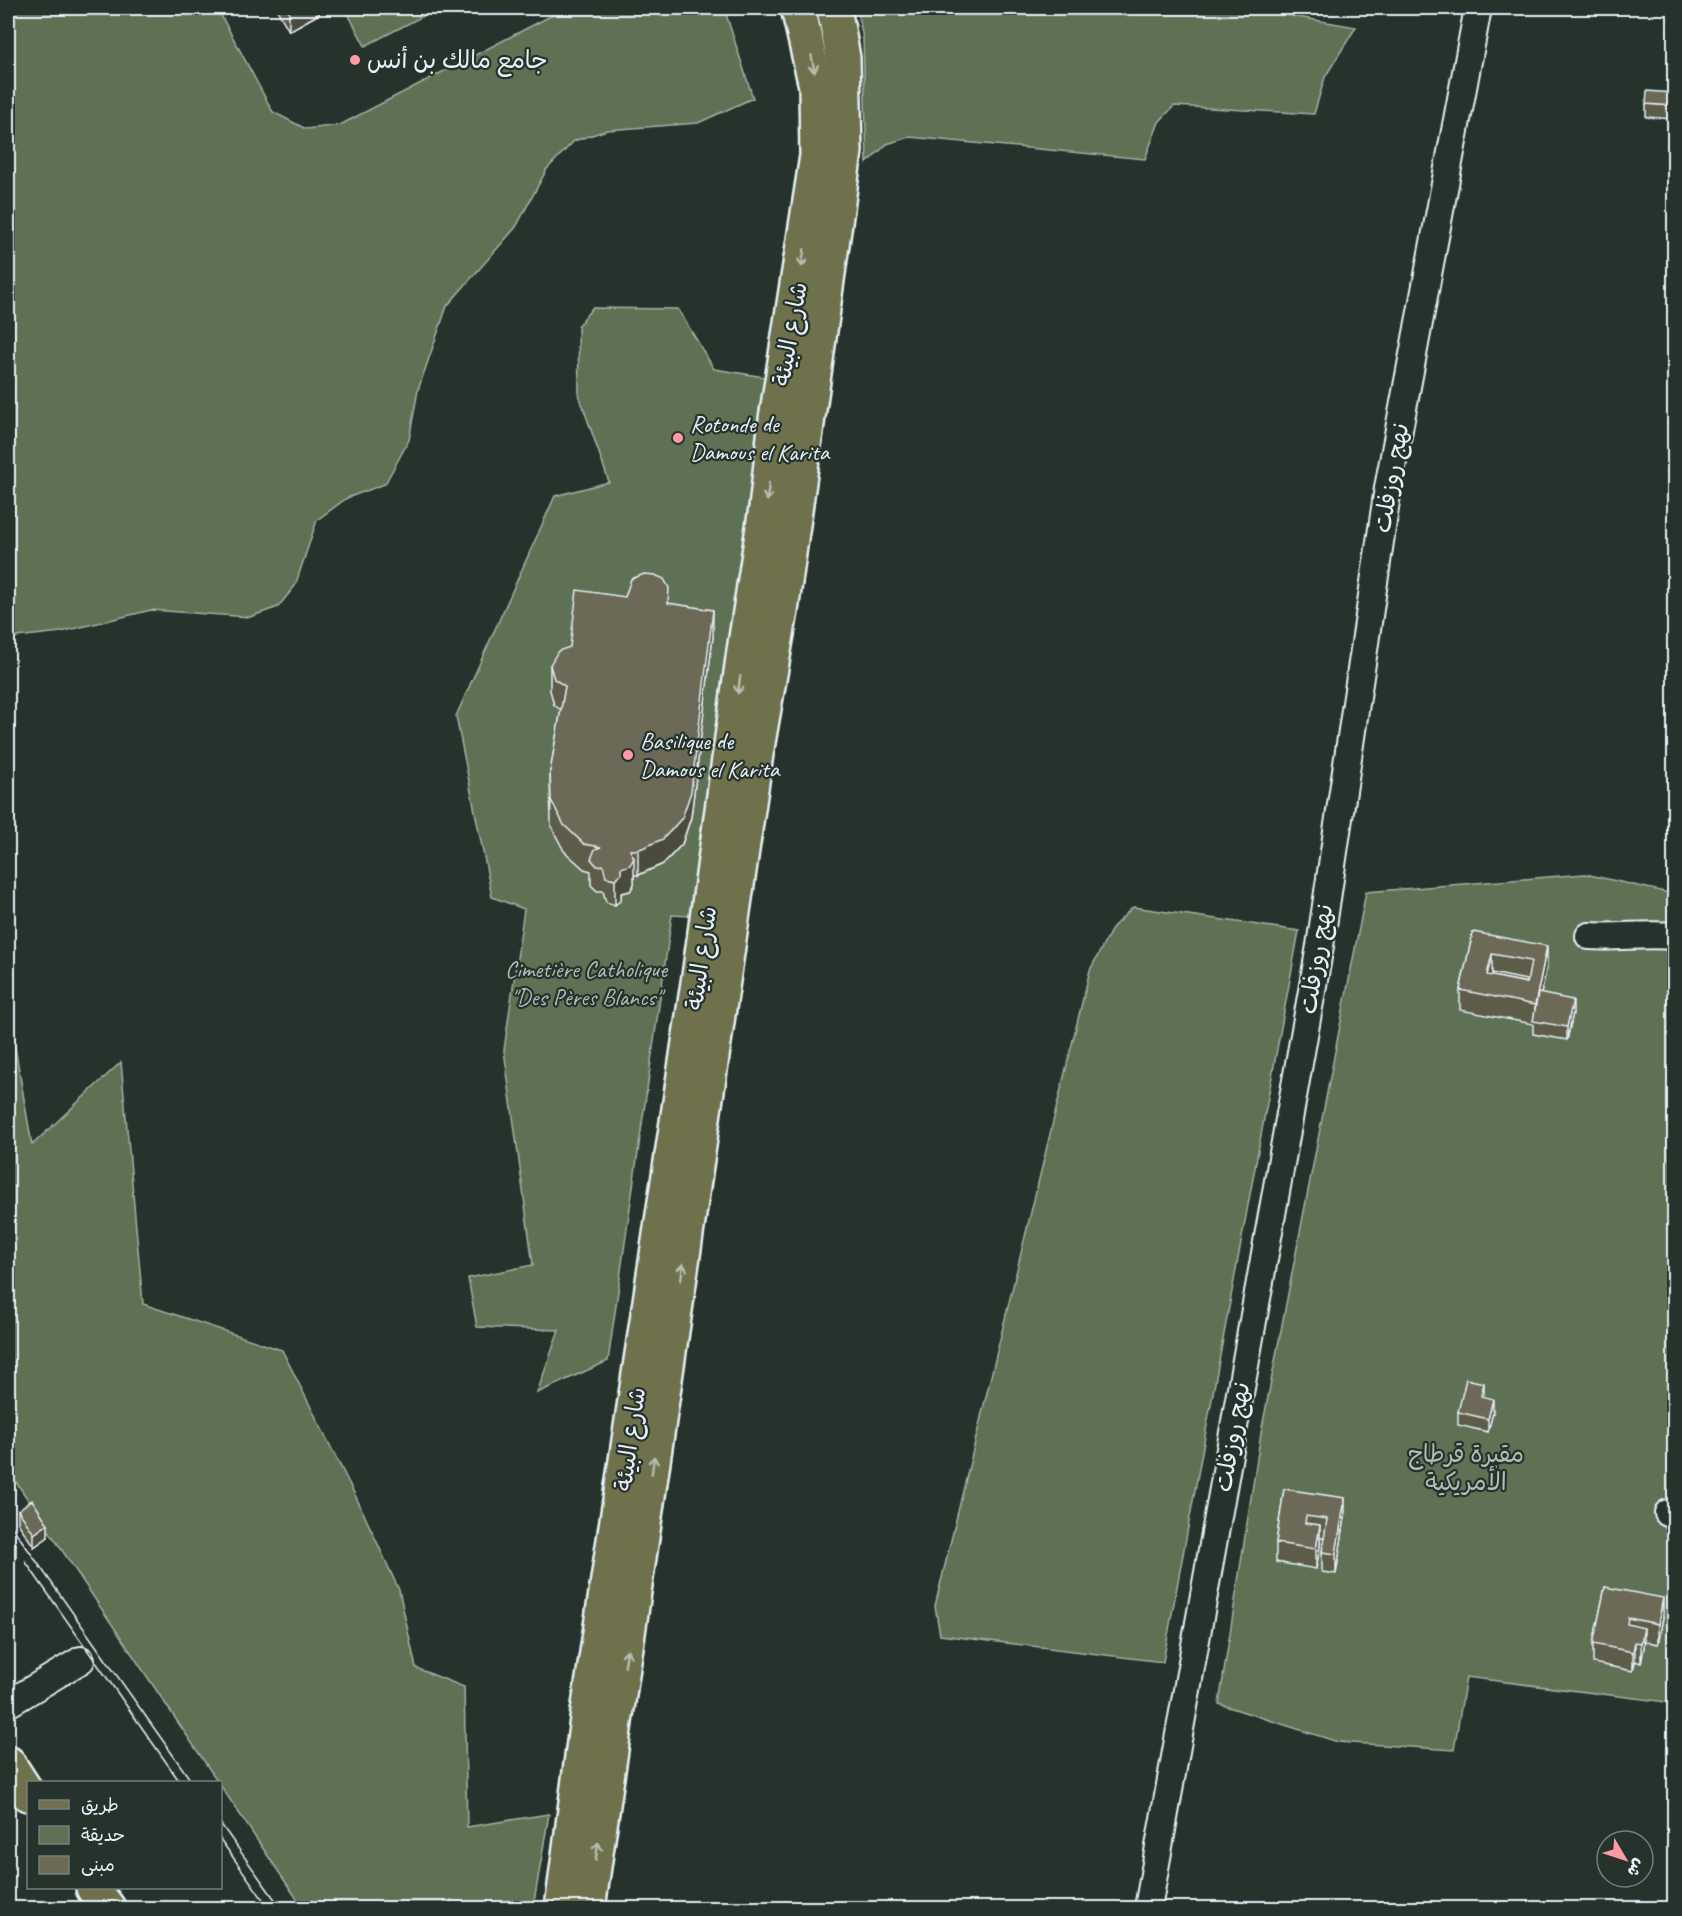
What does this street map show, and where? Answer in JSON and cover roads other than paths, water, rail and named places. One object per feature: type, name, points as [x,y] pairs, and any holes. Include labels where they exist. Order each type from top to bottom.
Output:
[{"type":"main road","name":"شارع البيئة","points":[[562,1908],[587,1719],[698,988],[742,662],[766,508],[776,419],[817,156],[816,86],[798,8]]},
{"type":"main road","name":"شارع البيئة","points":[[588,1908],[754,766],[781,611],[845,151],[843,58],[834,8]]},
{"type":"main road","points":[[8,1764],[27,1792]]},
{"type":"main road","points":[[94,1889],[108,1908]]},
{"type":"street","name":"نهج روزفلت","points":[[1148,1908],[1320,946],[1388,488],[1475,8]]},
{"type":"street","points":[[1589,936],[1655,934],[1674,936]]},
{"type":"street","points":[[8,1704],[81,1660]]},
{"type":"tram line","points":[[8,1521],[191,1781]]},
{"type":"tram line","points":[[25,1561],[179,1781]]},
{"type":"tram line","points":[[222,1826],[281,1908]]},
{"type":"tram line","points":[[222,1842],[269,1908]]},
{"type":"place","name":"جامع مالك بن أنس","points":[[355,60]]},
{"type":"place","name":"Rotonde de Damous el Karita","points":[[678,438]]},
{"type":"place","name":"Basilique de Damous el Karita","points":[[628,755]]},
{"type":"park label","name":"Cimetière Catholique \"Des Pères Blancs\"","points":[[586,983]]},
{"type":"park label","name":"مقبرة قرطاج الأمريكية","points":[[1466,1468]]}]
